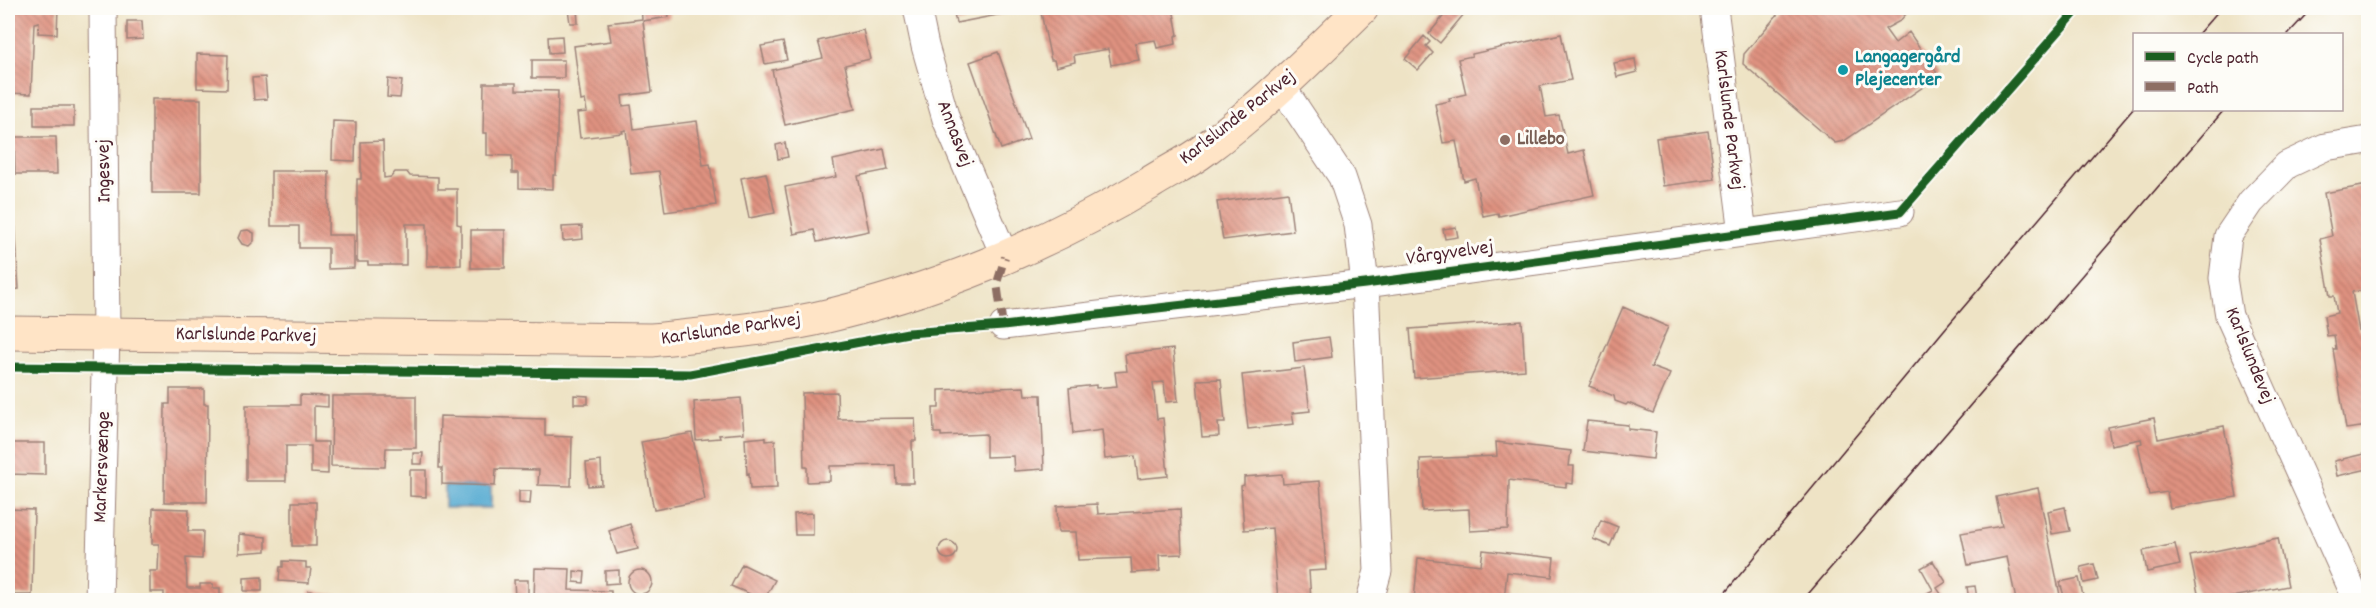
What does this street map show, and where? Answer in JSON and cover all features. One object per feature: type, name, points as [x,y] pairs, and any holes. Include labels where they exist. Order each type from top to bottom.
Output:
[{"type":"street","name":"Ingesvej","points":[[103,8],[106,334]]},
{"type":"street","name":"Annasvej","points":[[917,8],[946,119],[1005,257]]},
{"type":"street","name":"Karlslunde Parkvej","points":[[8,333],[652,340],[750,329],[814,318],[917,290],[1005,257],[1100,213],[1202,152],[1282,87],[1362,8]]},
{"type":"street","name":"Karlslunde Parkvej","points":[[1714,8],[1743,233]]},
{"type":"street","points":[[1282,87],[1342,177],[1358,225],[1365,284],[1378,571],[1370,600]]},
{"type":"street","name":"Karlslundevej","points":[[2357,600],[2229,316],[2223,278],[2228,236],[2251,202],[2287,165],[2325,147],[2368,140]]},
{"type":"street","name":"Vårgyvelvej","points":[[1003,326],[1365,284],[1900,212]]},
{"type":"street","name":"Markersvænge","points":[[99,600],[106,334]]},
{"type":"water","points":[[445,486],[491,486],[491,508],[445,508]]},
{"type":"building","points":[[8,8],[58,8],[57,34],[38,33],[39,22],[34,23],[31,94],[8,93]]},
{"type":"building","points":[[577,8],[578,23],[570,23],[568,9]]},
{"type":"building","points":[[641,8],[668,8],[669,17],[643,21],[652,92],[622,96],[623,106],[631,105],[634,129],[697,121],[703,165],[710,164],[716,205],[665,212],[659,171],[631,174],[626,130],[622,131],[623,133],[580,138],[577,113],[587,112],[585,100],[581,101],[574,46],[611,41],[608,23],[642,19]]},
{"type":"building","points":[[953,8],[1012,8],[1013,12],[956,23]]},
{"type":"building","points":[[1040,8],[1173,8],[1178,35],[1175,36],[1176,44],[1157,48],[1155,40],[1135,43],[1139,60],[1111,65],[1108,49],[1074,55],[1075,62],[1056,67],[1054,60],[1051,60]]},
{"type":"building","points":[[1450,8],[1469,8],[1440,43],[1429,34]]},
{"type":"building","name":"Langagergård Plejecenter","points":[[1783,8],[1911,8],[1900,21],[1885,29],[1895,43],[1909,32],[1939,76],[1844,141],[1835,143],[1743,64],[1744,54]]},
{"type":"building","points":[[127,21],[142,21],[143,39],[127,40]]},
{"type":"building","points":[[863,30],[870,59],[845,65],[855,109],[785,125],[772,70],[823,58],[818,41]]},
{"type":"building","points":[[1561,34],[1571,80],[1540,86],[1546,117],[1559,115],[1568,154],[1584,150],[1594,195],[1499,216],[1498,213],[1483,216],[1475,178],[1464,181],[1456,141],[1443,143],[1435,104],[1466,94],[1458,59]]},
{"type":"building","points":[[562,36],[563,52],[549,53],[548,37]]},
{"type":"building","points":[[1424,36],[1430,42],[1426,46],[1433,53],[1418,70],[1405,59]]},
{"type":"building","points":[[783,42],[787,60],[765,64],[761,46]]},
{"type":"building","points":[[998,52],[1029,139],[1001,149],[970,62]]},
{"type":"building","points":[[197,54],[228,55],[227,89],[197,88]]},
{"type":"building","points":[[1635,59],[1637,72],[1617,77],[1614,63]]},
{"type":"building","points":[[532,60],[564,60],[564,78],[532,78]]},
{"type":"building","points":[[265,77],[267,99],[254,100],[252,78]]},
{"type":"building","points":[[388,79],[402,81],[400,98],[387,97]]},
{"type":"building","points":[[484,83],[516,83],[516,90],[558,91],[556,175],[553,175],[553,189],[519,188],[519,173],[512,173],[512,156],[487,155],[487,133],[483,133]]},
{"type":"building","points":[[152,99],[201,99],[201,193],[152,193]]},
{"type":"building","points":[[34,106],[74,106],[74,126],[34,126]]},
{"type":"building","points":[[333,121],[356,122],[355,161],[332,160]]},
{"type":"building","points":[[1708,131],[1715,179],[1663,186],[1656,138]]},
{"type":"building","points":[[14,137],[56,137],[57,174],[15,174]]},
{"type":"building","points":[[383,141],[384,178],[391,177],[395,172],[407,172],[410,176],[438,177],[438,189],[457,189],[457,224],[461,225],[461,265],[427,266],[427,224],[406,224],[406,265],[368,265],[368,262],[357,262],[357,179],[361,179],[361,142]]},
{"type":"building","points":[[785,143],[788,157],[778,159],[776,145]]},
{"type":"building","points":[[884,149],[888,170],[858,176],[869,231],[817,242],[814,230],[794,234],[785,187],[836,177],[833,160]]},
{"type":"building","points":[[271,171],[329,171],[328,235],[354,235],[354,268],[328,269],[328,248],[299,248],[299,226],[271,226]]},
{"type":"building","points":[[766,173],[775,213],[749,218],[741,178]]},
{"type":"building","points":[[2368,185],[2368,290],[2352,292],[2359,331],[2368,329],[2368,426],[2346,429],[2333,349],[2336,349],[2334,335],[2327,336],[2324,316],[2337,313],[2334,296],[2330,296],[2320,239],[2332,236],[2324,193]]},
{"type":"building","points":[[1288,192],[1293,231],[1223,240],[1217,202]]},
{"type":"building","points":[[8,221],[15,221],[19,289],[8,290]]},
{"type":"building","points":[[582,226],[583,239],[563,241],[562,227]]},
{"type":"building","points":[[1456,227],[1458,237],[1445,239],[1443,229]]},
{"type":"building","points":[[248,230],[254,233],[254,241],[249,246],[242,244],[238,238],[241,231]]},
{"type":"building","points":[[471,230],[505,230],[505,268],[471,268]]},
{"type":"building","points":[[1623,307],[1668,327],[1651,367],[1670,374],[1653,413],[1628,403],[1626,405],[1615,401],[1614,396],[1589,386]]},
{"type":"building","points":[[1522,321],[1525,370],[1414,378],[1410,329]]},
{"type":"building","points":[[1329,337],[1332,357],[1295,362],[1293,342]]},
{"type":"building","points":[[1173,349],[1178,401],[1166,402],[1164,382],[1153,383],[1157,419],[1163,418],[1168,476],[1138,479],[1135,456],[1105,459],[1102,430],[1073,434],[1069,388],[1096,385],[1096,388],[1117,386],[1115,372],[1127,371],[1125,354]]},
{"type":"building","points":[[1304,368],[1310,411],[1292,413],[1294,424],[1248,429],[1242,375]]},
{"type":"building","points":[[1221,379],[1225,423],[1218,423],[1219,436],[1202,437],[1197,380]]},
{"type":"building","points":[[1024,387],[1025,395],[1041,395],[1044,469],[1014,471],[1013,456],[986,457],[986,434],[941,436],[941,433],[934,433],[933,408],[939,408],[939,390]]},
{"type":"building","points":[[170,389],[204,389],[204,404],[208,404],[207,502],[164,502],[165,404],[170,404]]},
{"type":"building","points":[[837,392],[838,419],[915,418],[916,441],[912,441],[913,483],[896,483],[895,465],[830,466],[830,481],[807,482],[807,467],[804,467],[802,393]]},
{"type":"building","points":[[300,395],[328,396],[328,407],[314,406],[314,442],[328,442],[328,474],[311,473],[311,446],[286,446],[286,481],[246,481],[246,405],[300,405]]},
{"type":"building","points":[[574,395],[588,396],[588,404],[574,404]]},
{"type":"building","points":[[332,396],[416,396],[416,448],[386,448],[385,467],[331,466]]},
{"type":"building","points":[[741,398],[744,433],[696,440],[694,402]]},
{"type":"building","points":[[440,416],[545,419],[545,436],[572,437],[571,486],[538,485],[539,470],[496,469],[495,486],[442,484],[442,468],[439,468]]},
{"type":"building","points":[[2154,418],[2158,439],[2224,426],[2237,497],[2170,508],[2167,492],[2149,495],[2138,444],[2142,443],[2141,439],[2111,445],[2108,427]]},
{"type":"building","points":[[1587,421],[1628,425],[1628,429],[1656,432],[1653,459],[1583,451]]},
{"type":"building","points":[[692,433],[705,500],[654,510],[641,442]]},
{"type":"building","points":[[766,437],[766,441],[775,440],[777,488],[750,489],[745,439]]},
{"type":"building","points":[[1496,442],[1571,451],[1569,466],[1574,466],[1573,484],[1566,483],[1566,487],[1509,480],[1508,529],[1470,531],[1469,509],[1422,511],[1420,459],[1497,456]]},
{"type":"building","points":[[8,443],[45,443],[45,475],[8,474]]},
{"type":"building","points":[[413,453],[423,453],[422,464],[413,464]]},
{"type":"building","points":[[2368,453],[2368,469],[2337,476],[2334,461]]},
{"type":"building","points":[[601,461],[602,485],[588,486],[586,463]]},
{"type":"building","points":[[410,470],[426,470],[426,497],[410,496]]},
{"type":"building","points":[[1282,474],[1283,484],[1320,481],[1326,570],[1309,571],[1311,600],[1278,600],[1272,528],[1244,530],[1241,486],[1244,485],[1244,477]]},
{"type":"building","points":[[2038,488],[2061,600],[2016,600],[2007,557],[1968,565],[1961,533],[2002,526],[1996,497]]},
{"type":"building","points":[[519,491],[531,491],[530,504],[519,503]]},
{"type":"building","points":[[292,502],[316,502],[316,546],[292,546]]},
{"type":"building","points":[[1097,504],[1098,514],[1180,509],[1182,554],[1159,555],[1160,571],[1132,573],[1131,558],[1078,560],[1076,532],[1058,532],[1057,506]]},
{"type":"building","points":[[2065,507],[2070,531],[2052,534],[2048,511]]},
{"type":"building","points":[[153,508],[189,509],[188,531],[203,531],[202,559],[186,558],[187,588],[200,588],[200,584],[213,584],[213,588],[220,588],[220,600],[164,600],[164,592],[150,592],[150,571],[158,571],[159,544],[152,544]]},
{"type":"building","points":[[8,509],[34,510],[32,595],[8,595]]},
{"type":"building","points":[[813,513],[813,535],[795,535],[794,514]]},
{"type":"building","points":[[1601,520],[1618,527],[1610,546],[1593,539]]},
{"type":"building","points":[[630,524],[638,549],[617,554],[609,531]]},
{"type":"building","points":[[239,534],[266,537],[266,551],[239,553]]},
{"type":"building","points":[[2278,538],[2288,586],[2218,600],[2189,600],[2199,598],[2190,556]]},
{"type":"building","points":[[948,541],[954,544],[957,550],[954,556],[948,559],[942,556],[939,550],[942,544]]},
{"type":"building","points":[[2175,544],[2180,565],[2147,572],[2143,551]]},
{"type":"building","points":[[1483,550],[1554,558],[1552,577],[1507,572],[1504,600],[1414,600],[1418,558],[1481,565]]},
{"type":"building","points":[[283,561],[306,562],[306,568],[311,568],[309,583],[279,581]]},
{"type":"building","points":[[1933,561],[1946,582],[1937,588],[1945,600],[1915,600],[1933,590],[1921,568]]},
{"type":"building","points":[[742,564],[775,580],[764,600],[731,586]]},
{"type":"building","points":[[2094,564],[2098,580],[2084,583],[2081,567]]},
{"type":"building","points":[[535,568],[570,569],[569,590],[611,591],[611,600],[534,600]]},
{"type":"building","points":[[619,570],[619,583],[605,584],[605,571]]},
{"type":"building","points":[[640,570],[648,574],[652,582],[648,590],[640,594],[632,590],[628,582],[632,574]]},
{"type":"building","points":[[574,571],[585,572],[584,583],[574,582]]},
{"type":"building","points":[[262,577],[262,591],[244,591],[244,578]]},
{"type":"building","points":[[2079,578],[2084,600],[2065,600],[2060,582]]},
{"type":"building","points":[[514,580],[528,580],[528,599],[515,599]]},
{"type":"building","points":[[1975,586],[1977,599],[1969,600],[1967,587]]},
{"type":"building","points":[[309,591],[356,598],[356,600],[308,600]]},
{"type":"tram line","points":[[2199,33],[2221,8]]},
{"type":"tram line","points":[[2289,33],[2312,8]]},
{"type":"tram line","points":[[1719,600],[1944,330],[2133,109]]},
{"type":"tram line","points":[[1803,600],[2223,111]]},
{"type":"marked path","points":[[1003,326],[997,283],[1005,257]]},
{"type":"cycle path","points":[[8,367],[690,374],[908,333],[1003,326],[1365,284],[1900,212],[2079,8]]},
{"type":"place","name":"Langagergård Plejecenter","points":[[1843,70]]},
{"type":"place","name":"Lillebo","points":[[1505,140]]}]
